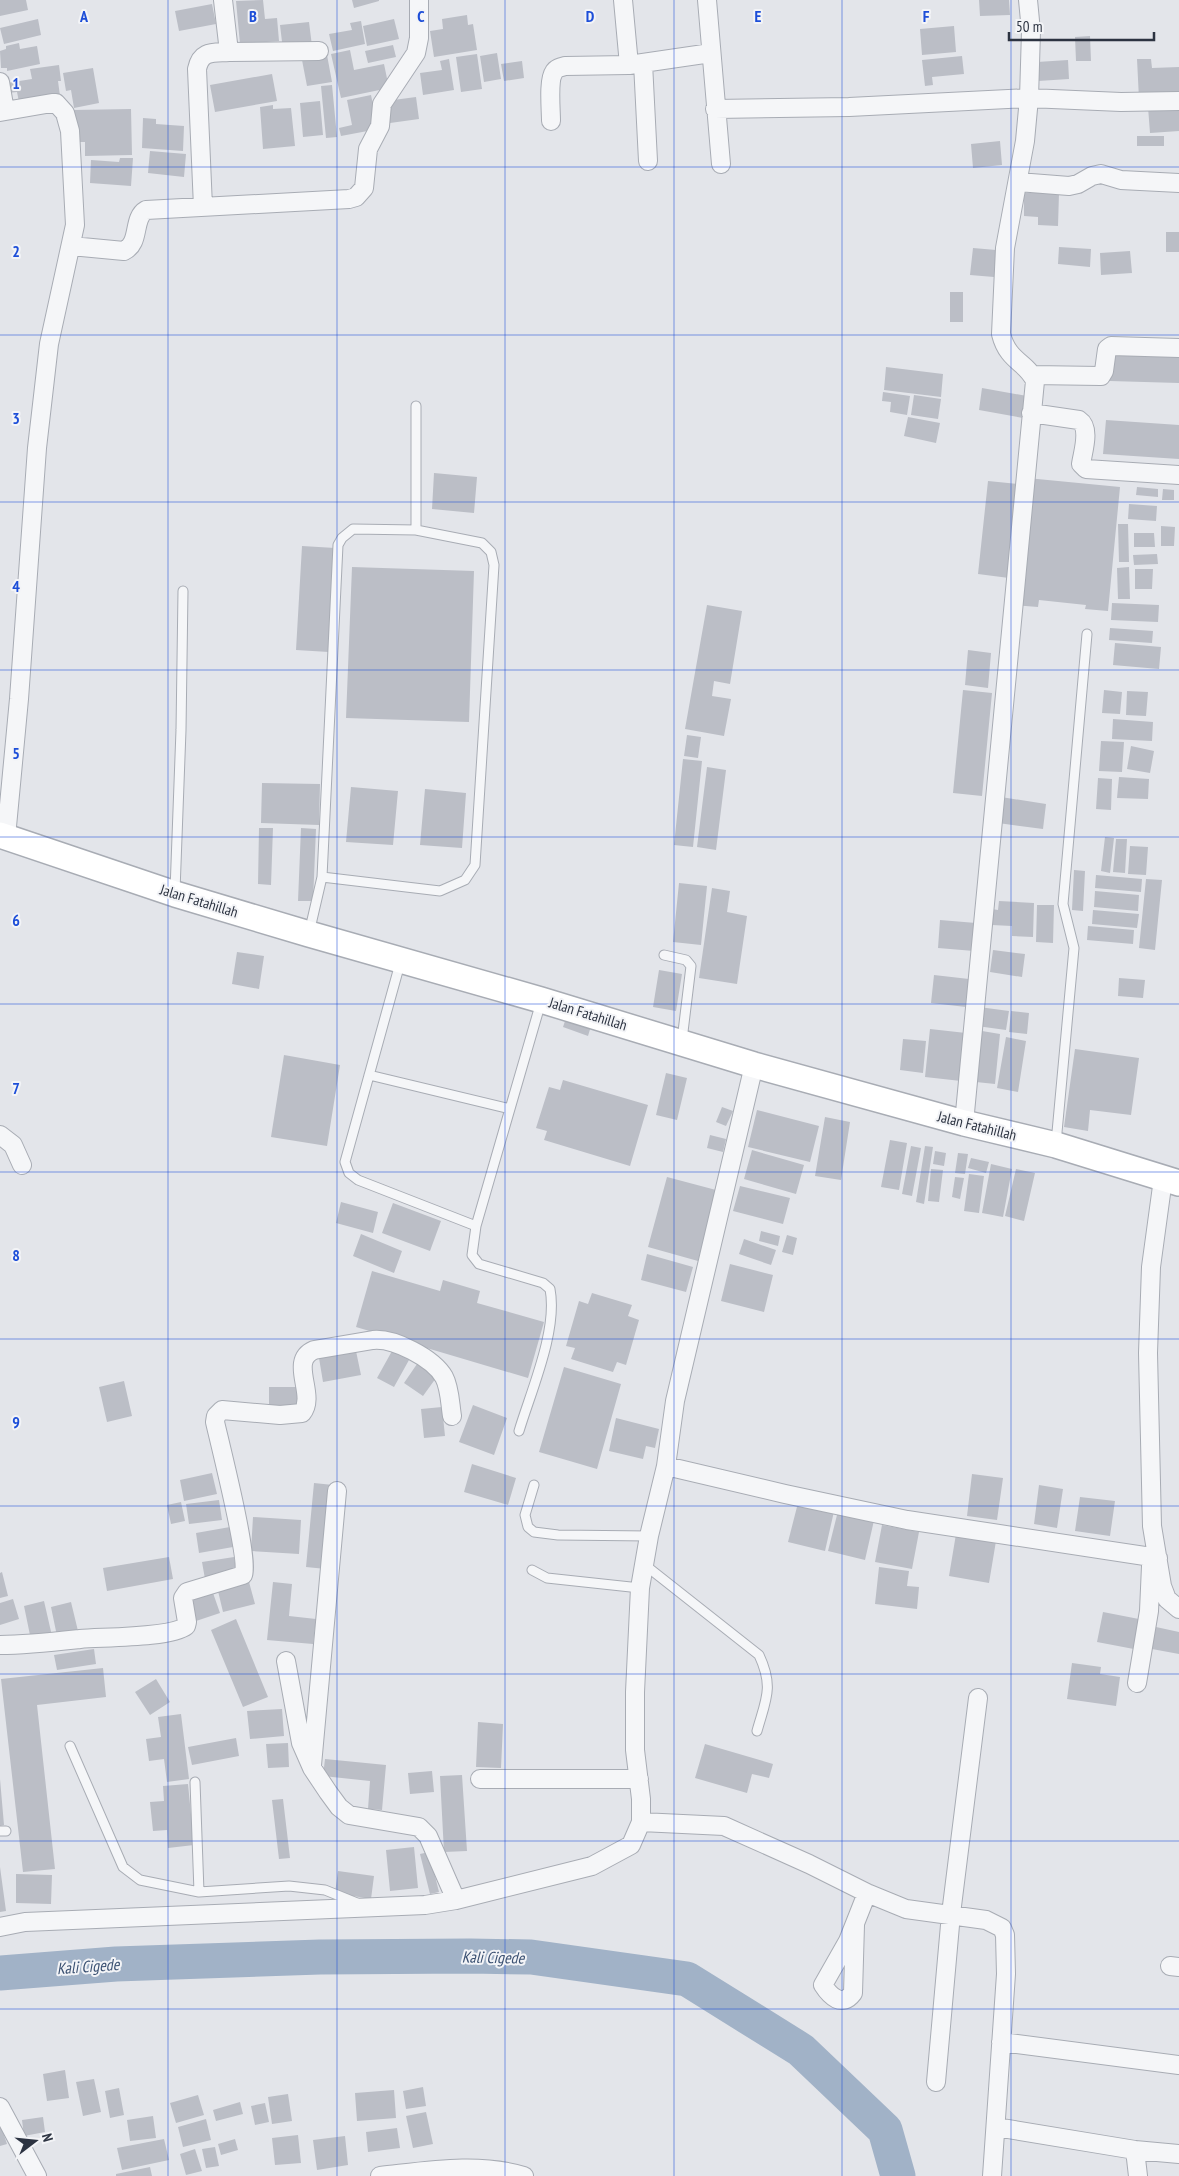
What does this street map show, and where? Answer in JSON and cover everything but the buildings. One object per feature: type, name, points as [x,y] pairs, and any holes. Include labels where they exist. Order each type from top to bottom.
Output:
[{"type":"street","points":[[223,0],[229,52]]},
{"type":"street","points":[[71,246],[124,251],[133,244],[143,211],[349,199],[361,193],[364,188],[368,149],[380,126],[382,104],[416,53],[419,38],[419,0]]},
{"type":"street","points":[[623,0],[636,64],[648,161]]},
{"type":"street","points":[[707,0],[721,164]]},
{"type":"street","points":[[964,1123],[1035,382],[1032,375],[1004,347],[1001,334],[1005,248],[1018,182],[1029,98],[1031,30],[1028,0]]},
{"type":"street","points":[[203,207],[197,69],[199,60],[206,54],[229,52],[319,51]]},
{"type":"street","points":[[551,121],[551,78],[554,71],[558,68],[565,66],[636,64],[711,53]]},
{"type":"street","points":[[0,82],[2,112],[56,103],[65,113],[70,131],[75,225],[50,344],[38,438],[19,699],[3,836]]},
{"type":"street","points":[[715,109],[849,107],[1029,98],[1121,102],[1179,101]]},
{"type":"street","points":[[1018,182],[1069,186],[1101,174],[1121,180],[1179,183]]},
{"type":"street","points":[[1032,375],[1100,376],[1104,371],[1107,349],[1111,346],[1179,348]]},
{"type":"street","points":[[1031,413],[1083,422],[1086,429],[1081,464],[1086,469],[1179,475]]},
{"type":"street","name":"Jalan Fatahillah","points":[[3,836],[175,894],[309,934],[541,1000],[754,1064],[964,1123],[1056,1146],[1171,1181]]},
{"type":"street","points":[[0,1927],[25,1922],[366,1906],[425,1905],[456,1900],[592,1866],[631,1845],[641,1822],[639,1779],[635,1750],[640,1588],[649,1536],[666,1466],[675,1401],[717,1215],[754,1064]]},
{"type":"street","points":[[0,1135],[13,1145],[22,1165]]},
{"type":"street","points":[[1137,1683],[1149,1611],[1154,1558],[1148,1353],[1151,1267],[1171,1181]]},
{"type":"street","points":[[0,1646],[154,1634],[180,1629],[186,1626],[187,1622],[183,1598],[187,1592],[243,1575],[244,1566],[238,1528],[215,1422],[216,1416],[218,1412],[225,1410],[280,1416],[302,1413],[306,1406],[303,1360],[308,1353],[380,1339],[396,1344],[432,1364],[440,1371],[445,1379],[452,1416]]},
{"type":"street","points":[[666,1466],[907,1520],[1154,1558]]},
{"type":"street","points":[[312,1768],[337,1491]]},
{"type":"street","points":[[1154,1558],[1167,1599],[1179,1609]]},
{"type":"street","points":[[286,1661],[301,1743],[312,1768],[339,1807],[349,1815],[419,1827],[428,1836],[456,1900]]},
{"type":"street","points":[[936,2082],[951,1914],[978,1698]]},
{"type":"street","points":[[480,1779],[639,1779]]},
{"type":"street","points":[[641,1822],[724,1826],[809,1864],[867,1894],[906,1909],[951,1914],[996,1924],[1002,1928],[1005,1935],[1006,1974],[992,2176]]},
{"type":"street","points":[[855,1926],[867,1894]]},
{"type":"street","points":[[1001,2042],[1179,2065]]},
{"type":"street","points":[[0,2107],[37,2176]]},
{"type":"street","points":[[996,2127],[1135,2150],[1179,2154]]},
{"type":"street","points":[[1135,2150],[1138,2176]]},
{"type":"street","points":[[380,2176],[455,2168],[510,2172],[524,2176]]},
{"type":"lane","points":[[416,406],[416,530]]},
{"type":"lane","points":[[309,934],[322,877],[338,545],[342,538],[353,528],[416,530],[482,543],[492,552],[494,565],[475,865],[465,880],[440,891],[322,877]]},
{"type":"lane","points":[[175,894],[181,730],[183,591]]},
{"type":"lane","points":[[1056,1146],[1074,948],[1063,904],[1087,634]]},
{"type":"lane","points":[[664,955],[686,960],[691,966],[681,1043]]},
{"type":"lane","points":[[401,960],[345,1162],[349,1172],[358,1180],[476,1226]]},
{"type":"lane","points":[[519,1431],[548,1338],[552,1309],[550,1290],[543,1283],[479,1264],[472,1255],[476,1226],[541,1000]]},
{"type":"lane","points":[[369,1075],[510,1109]]},
{"type":"lane","points":[[534,1485],[525,1515],[528,1527],[534,1532],[558,1535],[649,1536]]},
{"type":"lane","points":[[645,1565],[759,1655],[765,1668],[769,1687],[757,1731]]},
{"type":"lane","points":[[532,1570],[548,1578],[640,1588]]},
{"type":"lane","points":[[70,1746],[123,1867],[140,1880],[199,1892],[289,1886],[325,1890],[366,1906]]},
{"type":"lane","points":[[196,1782],[199,1892]]},
{"type":"waterway","name":"Kali Cigede","points":[[0,1973],[116,1964],[320,1957],[470,1956],[531,1957],[687,1979],[801,2050],[885,2130],[898,2176]]}]
